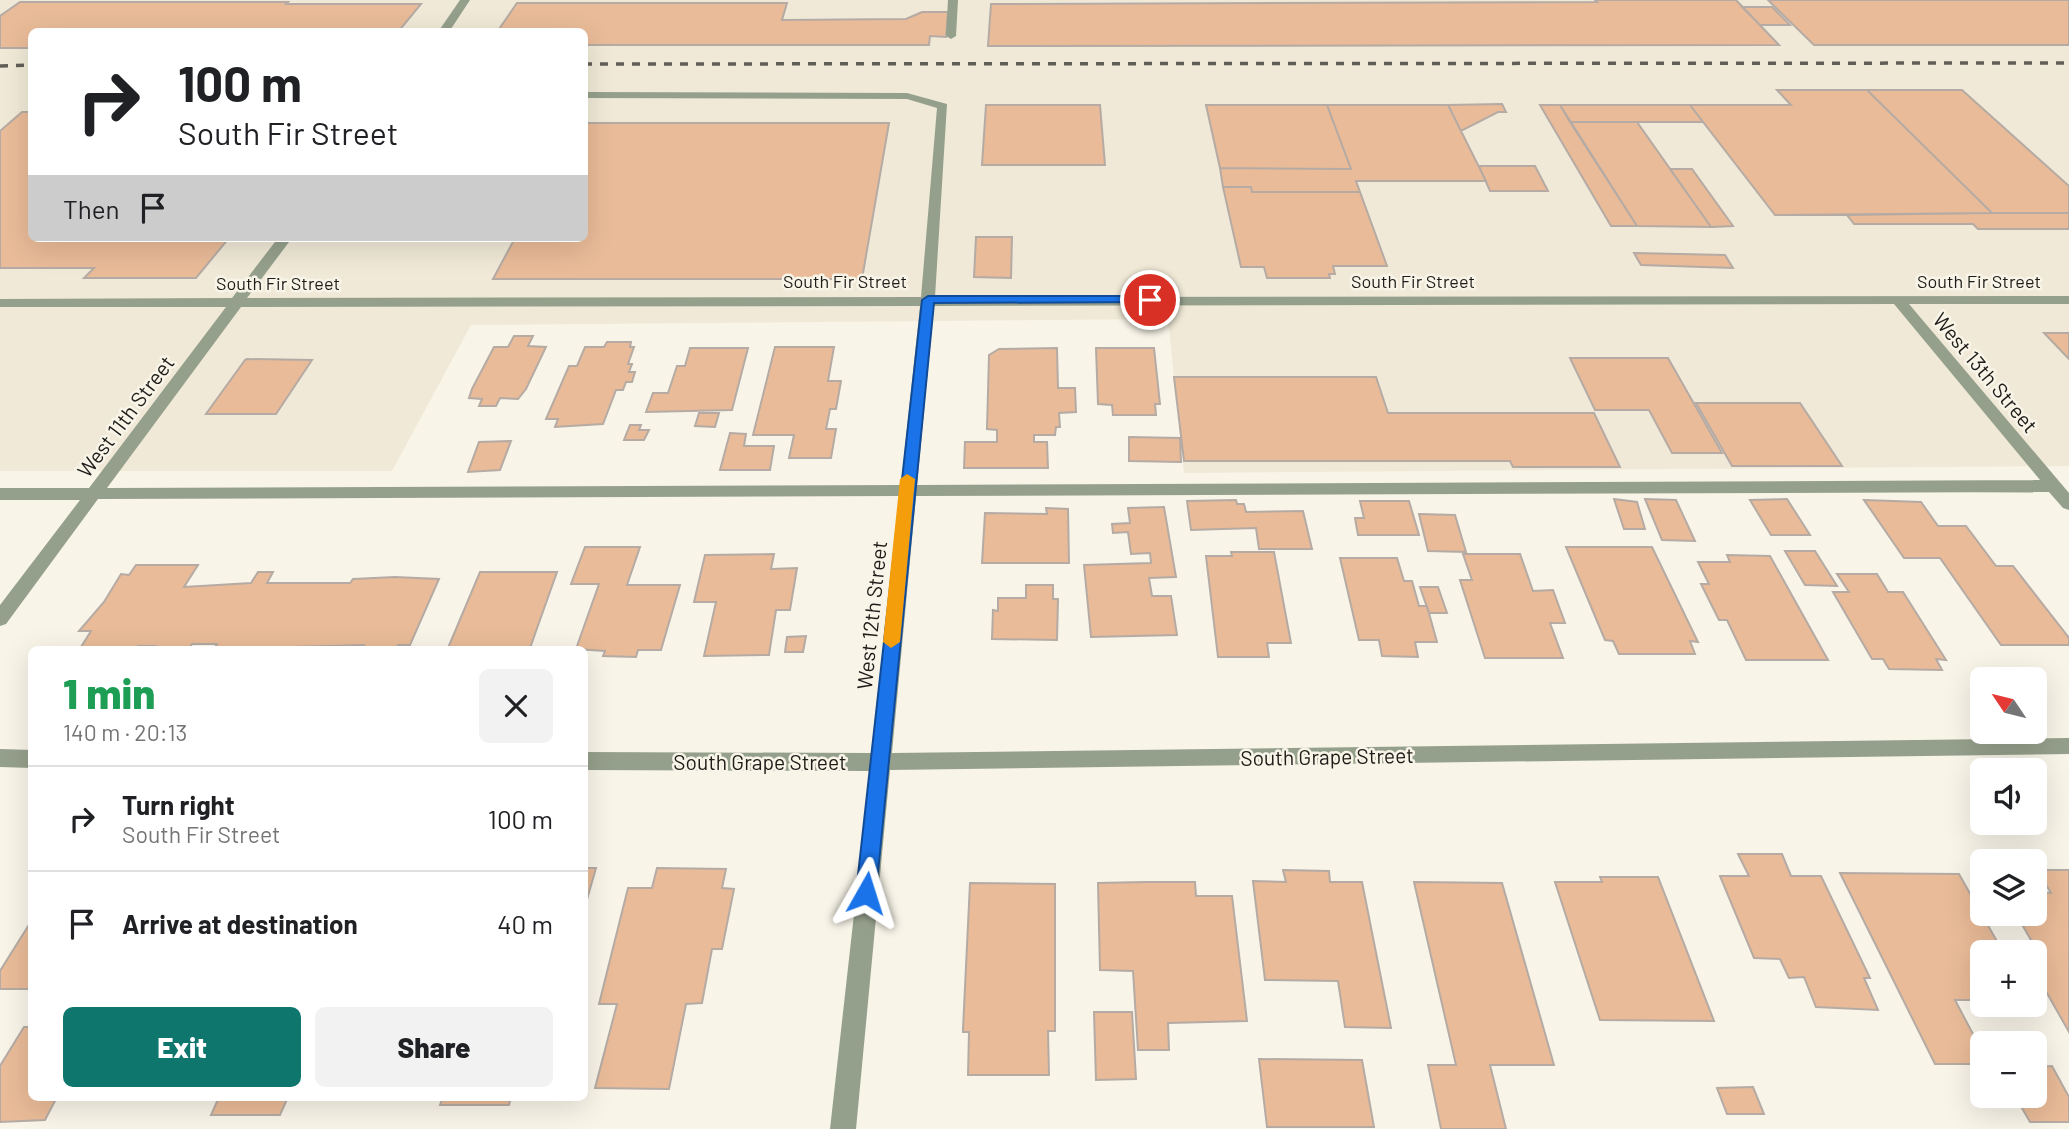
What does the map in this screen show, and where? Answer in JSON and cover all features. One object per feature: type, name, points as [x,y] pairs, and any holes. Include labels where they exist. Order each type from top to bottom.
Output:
[{"type":"street","points":[[446,28],[465,0]]},
{"type":"street","points":[[951,36],[953,0]]},
{"type":"street","name":"West 12th Street","points":[[588,95],[907,96],[943,106],[928,300],[906,491],[843,1129]]},
{"type":"street","name":"West 11th Street","points":[[0,619],[282,242]]},
{"type":"street","name":"West 13th Street","points":[[1898,300],[2069,504]]},
{"type":"street","name":"South Fir Street","points":[[0,303],[2069,300]]},
{"type":"street","points":[[0,494],[2054,486]]},
{"type":"street","name":"South Grape Street","points":[[588,761],[880,762],[2069,746]]},
{"type":"street","points":[[0,758],[28,759]]},
{"type":"shaded area","points":[[0,0],[2069,0],[2069,466],[1184,473],[1168,319],[471,325],[392,471],[0,471]]},
{"type":"building","points":[[1595,0],[1736,0],[1779,45],[988,46],[991,4],[1597,2]]},
{"type":"building","points":[[1768,0],[2069,0],[2069,45],[1814,45]]},
{"type":"building","points":[[20,2],[421,4],[401,28],[28,28],[28,48],[0,48],[0,16]]},
{"type":"building","points":[[517,3],[787,3],[782,20],[906,19],[922,12],[948,12],[946,37],[930,36],[929,45],[588,45],[588,28],[500,28]]},
{"type":"building","points":[[1742,7],[1772,7],[1790,25],[1760,25]]},
{"type":"building","points":[[1777,90],[1867,90],[1992,213],[1775,215],[1690,105],[1791,105]]},
{"type":"building","points":[[1867,90],[1962,90],[2069,186],[2069,213],[1992,213]]},
{"type":"building","points":[[1502,104],[1506,112],[1498,112],[1461,131],[1448,105]]},
{"type":"building","points":[[986,105],[1100,105],[1105,165],[982,165]]},
{"type":"building","points":[[1206,105],[1327,105],[1351,169],[1220,168]]},
{"type":"building","points":[[1327,105],[1448,105],[1486,181],[1356,181],[1360,192],[1252,192],[1251,187],[1223,187],[1220,168],[1351,169]]},
{"type":"building","points":[[1540,105],[1560,105],[1637,226],[1611,226]]},
{"type":"building","points":[[1560,105],[1690,105],[1703,122],[1570,122]]},
{"type":"building","points":[[22,112],[28,112],[28,242],[226,242],[196,278],[84,278],[94,268],[0,268],[0,131]]},
{"type":"building","points":[[1570,122],[1637,122],[1711,227],[1637,226]]},
{"type":"building","points":[[588,123],[889,123],[862,279],[493,279],[513,242],[588,242]]},
{"type":"building","points":[[1479,166],[1535,166],[1548,191],[1490,191]]},
{"type":"building","points":[[1670,169],[1692,169],[1733,226],[1711,227]]},
{"type":"building","points":[[1223,187],[1251,187],[1252,192],[1360,192],[1387,266],[1333,266],[1335,274],[1329,274],[1330,278],[1267,278],[1264,267],[1241,267]]},
{"type":"building","points":[[2069,213],[2069,229],[1978,229],[1973,224],[1854,224],[1847,215]]},
{"type":"building","points":[[976,237],[1012,237],[1011,278],[974,277]]},
{"type":"building","points":[[1634,253],[1725,255],[1733,268],[1641,265]]},
{"type":"building","points":[[2044,333],[2069,333],[2069,359]]},
{"type":"building","points":[[514,336],[533,336],[528,346],[546,347],[526,389],[518,399],[500,398],[496,406],[479,406],[482,399],[469,398],[472,389],[494,347],[508,347]]},
{"type":"building","points":[[607,342],[631,342],[630,347],[634,347],[628,364],[632,364],[629,372],[635,372],[632,382],[626,382],[623,390],[616,390],[603,424],[555,427],[558,419],[546,419],[569,366],[577,366],[585,347],[604,347]]},
{"type":"building","points":[[775,347],[834,347],[828,381],[841,381],[836,409],[830,409],[826,429],[836,429],[831,458],[789,458],[794,435],[753,435]]},
{"type":"building","points":[[690,348],[748,348],[732,410],[646,412],[653,393],[668,393],[677,366],[685,366]]},
{"type":"building","points":[[1057,348],[1058,388],[1075,388],[1076,412],[1059,413],[1060,427],[1056,427],[1055,435],[1034,435],[1034,442],[1047,442],[1048,468],[964,468],[965,442],[997,442],[997,430],[987,429],[989,355],[999,349]]},
{"type":"building","points":[[1096,348],[1154,348],[1160,404],[1155,404],[1156,415],[1113,415],[1112,405],[1098,404]]},
{"type":"building","points":[[1570,358],[1668,358],[1722,453],[1672,453],[1649,410],[1595,410]]},
{"type":"building","points":[[245,360],[312,360],[276,414],[206,414]]},
{"type":"building","points":[[1174,377],[1376,377],[1388,413],[1594,413],[1620,467],[1513,467],[1510,461],[1184,461]]},
{"type":"building","points":[[1696,403],[1800,403],[1842,466],[1732,466]]},
{"type":"building","points":[[699,413],[719,413],[715,427],[695,426]]},
{"type":"building","points":[[630,425],[641,425],[639,430],[649,430],[644,440],[624,440]]},
{"type":"building","points":[[730,433],[746,434],[744,446],[774,446],[770,470],[720,470]]},
{"type":"building","points":[[1129,437],[1180,438],[1181,462],[1129,461]]},
{"type":"building","points":[[511,441],[500,470],[468,472],[479,442]]},
{"type":"building","points":[[1614,499],[1637,502],[1645,529],[1624,529]]},
{"type":"building","points":[[1645,499],[1676,500],[1695,541],[1662,540]]},
{"type":"building","points":[[1787,499],[1810,535],[1771,535],[1750,500]]},
{"type":"building","points":[[1236,500],[1237,504],[1244,504],[1246,512],[1303,511],[1312,549],[1259,549],[1256,528],[1191,530],[1187,501]]},
{"type":"building","points":[[1864,500],[1921,502],[1938,526],[1966,526],[1996,566],[2013,566],[2069,638],[2069,645],[2001,645],[1940,558],[1904,558]]},
{"type":"building","points":[[1360,501],[1409,501],[1419,535],[1358,535],[1355,518],[1364,518]]},
{"type":"building","points":[[1164,507],[1176,577],[1149,578],[1152,596],[1171,596],[1177,635],[1091,637],[1084,565],[1151,563],[1150,553],[1131,554],[1128,532],[1113,533],[1112,524],[1130,523],[1128,508]]},
{"type":"building","points":[[1046,508],[1068,509],[1069,563],[982,563],[985,513],[1047,514]]},
{"type":"building","points":[[1419,514],[1455,515],[1466,552],[1428,551]]},
{"type":"building","points":[[585,547],[640,547],[627,585],[680,585],[661,650],[638,650],[636,657],[603,656],[605,651],[577,646],[599,584],[571,584]]},
{"type":"building","points":[[1566,547],[1652,547],[1698,642],[1690,641],[1695,654],[1619,654],[1613,641],[1605,640]]},
{"type":"building","points":[[1785,551],[1815,551],[1837,586],[1805,585]]},
{"type":"building","points":[[1231,552],[1274,552],[1291,643],[1267,643],[1269,657],[1218,657],[1206,556],[1232,556]]},
{"type":"building","points":[[774,554],[771,569],[797,568],[790,610],[776,610],[769,655],[704,656],[716,602],[694,602],[705,555]]},
{"type":"building","points":[[1463,554],[1520,554],[1533,591],[1553,590],[1565,623],[1550,623],[1563,658],[1485,658],[1460,580],[1472,580]]},
{"type":"building","points":[[1727,555],[1770,556],[1828,660],[1746,660],[1727,620],[1719,620],[1701,584],[1709,584],[1698,562],[1730,562]]},
{"type":"building","points":[[1340,558],[1397,558],[1404,581],[1412,581],[1419,606],[1427,606],[1437,642],[1415,642],[1418,657],[1382,656],[1379,640],[1359,640]]},
{"type":"building","points":[[136,565],[198,565],[184,587],[251,583],[258,572],[273,572],[267,583],[350,583],[353,579],[395,577],[439,579],[410,645],[82,646],[91,631],[79,631],[104,602],[121,574],[129,575]]},
{"type":"building","points":[[480,572],[557,572],[531,646],[449,646]]},
{"type":"building","points":[[1837,574],[1877,574],[1888,592],[1903,592],[1946,660],[1936,659],[1942,670],[1889,669],[1883,659],[1872,659],[1833,592],[1849,592]]},
{"type":"building","points":[[1026,585],[1053,585],[1053,599],[1058,599],[1057,640],[992,639],[993,610],[998,611],[998,598],[1026,598]]},
{"type":"building","points":[[1420,587],[1438,587],[1447,613],[1429,613]]},
{"type":"building","points":[[806,636],[803,652],[785,652],[787,637]]},
{"type":"building","points":[[1738,854],[1782,854],[1791,876],[1821,876],[1870,978],[1864,978],[1878,1010],[1816,1007],[1804,977],[1789,978],[1780,959],[1754,958],[1720,876],[1749,876]]},
{"type":"building","points":[[588,868],[596,868],[588,896]]},
{"type":"building","points":[[657,868],[726,869],[722,888],[734,889],[722,949],[712,949],[702,1003],[686,1004],[669,1089],[595,1088],[617,1004],[599,1004],[628,888],[652,888]]},
{"type":"building","points":[[1283,870],[1329,871],[1330,882],[1362,882],[1391,1028],[1345,1027],[1338,981],[1265,980],[1253,881],[1286,882]]},
{"type":"building","points":[[2047,870],[2069,870],[2069,1032],[2047,993],[2047,940],[2031,940],[2023,926],[2047,926],[2047,893],[2051,893],[2047,886]]},
{"type":"building","points":[[1840,873],[1959,874],[1970,894],[1970,926],[1988,926],[1996,940],[1970,940],[1970,1000],[1955,1000],[1971,1031],[1970,1064],[1935,1064]]},
{"type":"building","points":[[1600,877],[1658,877],[1714,1021],[1600,1020],[1555,882],[1602,882]]},
{"type":"building","points":[[1195,882],[1196,896],[1232,896],[1247,1021],[1168,1023],[1169,1050],[1138,1050],[1133,971],[1100,970],[1098,883]]},
{"type":"building","points":[[1414,882],[1502,883],[1554,1065],[1490,1065],[1506,1129],[1441,1129],[1428,1065],[1456,1065]]},
{"type":"building","points":[[970,883],[1055,884],[1055,1031],[1048,1031],[1049,1075],[968,1075],[969,1032],[963,1032],[963,1029]]},
{"type":"building","points":[[28,926],[28,989],[0,989],[0,971]]},
{"type":"building","points":[[1094,1012],[1132,1012],[1136,1079],[1096,1080]]},
{"type":"building","points":[[24,1027],[28,1027],[28,1101],[55,1101],[45,1120],[0,1122],[0,1066]]},
{"type":"building","points":[[1259,1059],[1362,1060],[1374,1127],[1267,1127]]},
{"type":"building","points":[[2047,1066],[2052,1066],[2069,1097],[2069,1122],[2030,1122],[2022,1108],[2047,1108]]},
{"type":"building","points":[[1753,1087],[1764,1114],[1727,1114],[1717,1088]]},
{"type":"building","points":[[217,1101],[286,1101],[280,1115],[211,1115]]},
{"type":"building","points":[[442,1101],[510,1101],[509,1105],[440,1105]]},
{"type":"railway","points":[[588,64],[2069,63]]},
{"type":"railway","points":[[0,66],[28,65]]},
{"type":"slow traffic","points":[[891,642],[907,479]]},
{"type":"route","points":[[866,893],[928,300],[1150,300]]}]
